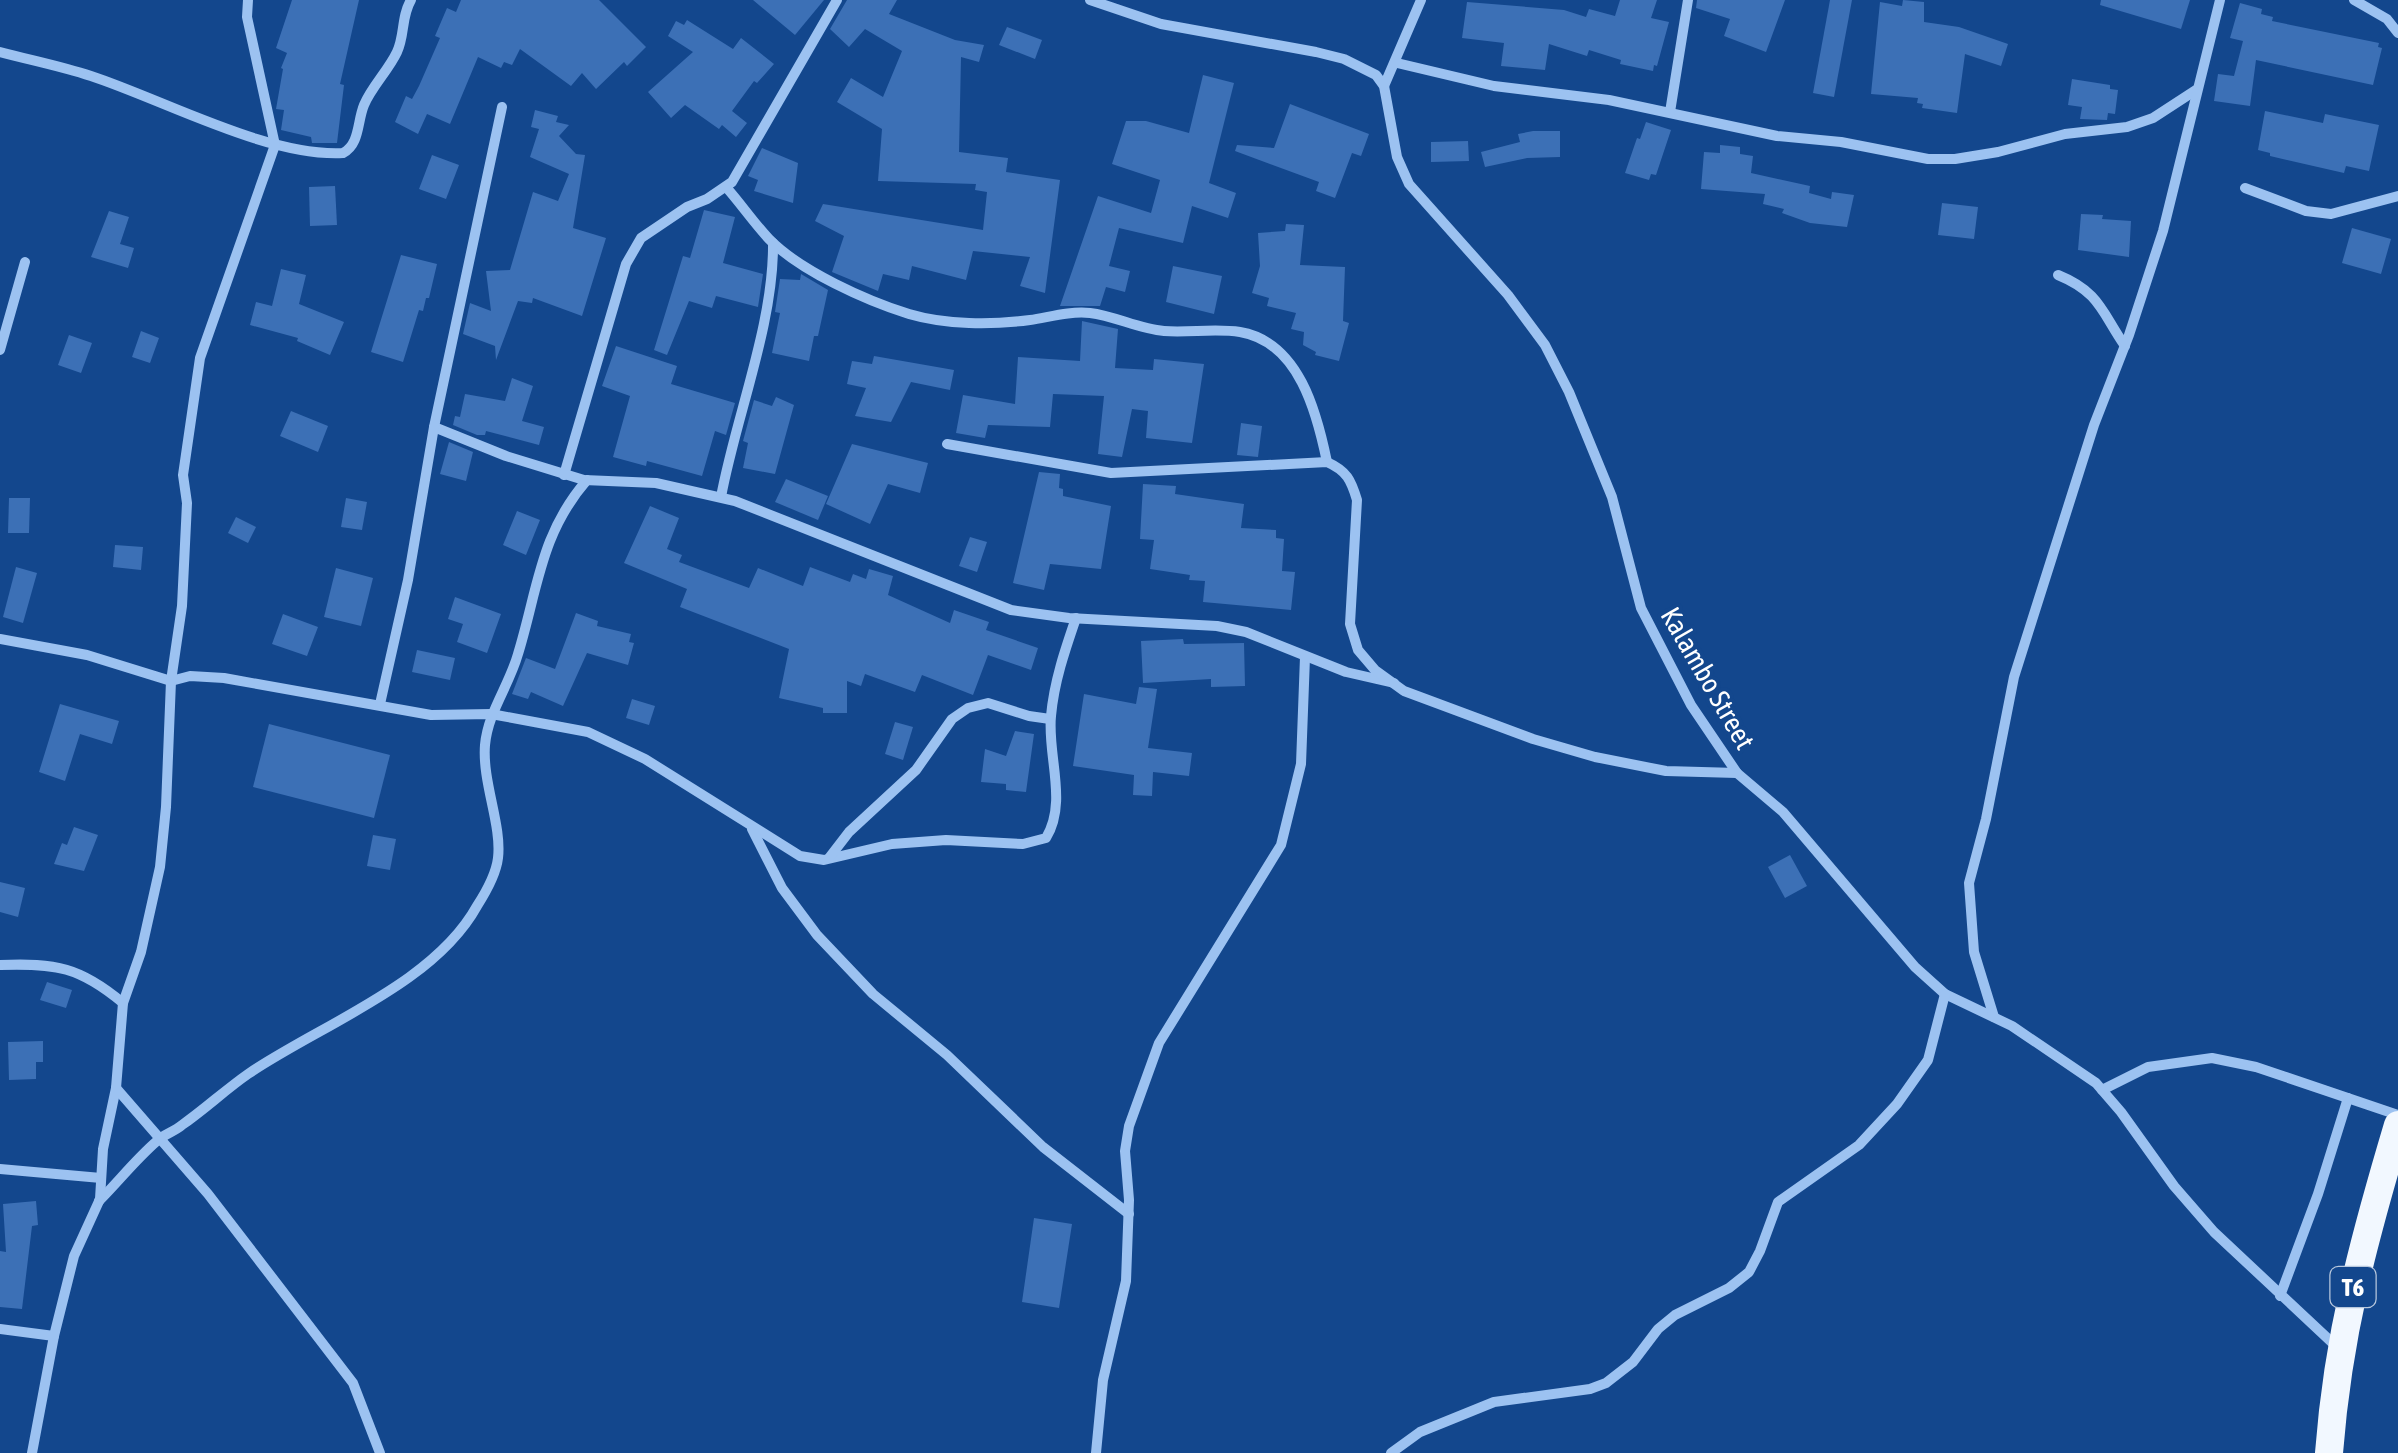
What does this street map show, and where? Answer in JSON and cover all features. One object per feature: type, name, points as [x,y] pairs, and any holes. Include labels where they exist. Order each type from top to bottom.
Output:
[{"type":"highway","name":"T6","points":[[2329,1453],[2339,1350],[2360,1255],[2398,1125]]},
{"type":"street","points":[[99,1202],[106,1130],[116,1088],[123,1003],[141,952],[160,868],[172,681],[182,606],[186,504],[182,474],[200,358],[275,145],[247,16],[248,0]]},
{"type":"street","points":[[0,52],[88,75],[275,145],[320,153],[349,150],[368,98],[397,54],[404,13],[411,0]]},
{"type":"street","points":[[564,475],[633,250],[660,224],[732,182],[837,0]]},
{"type":"street","points":[[1090,0],[1161,24],[1270,41],[1344,59],[1368,70],[1384,86],[1422,0]]},
{"type":"street","points":[[1670,112],[1688,0]]},
{"type":"street","points":[[1994,1017],[1974,952],[1970,883],[2023,647],[2094,425],[2163,230],[2220,0]]},
{"type":"street","points":[[2354,0],[2386,19],[2398,32]]},
{"type":"street","points":[[1396,63],[1494,86],[1609,100],[1778,136],[1841,142],[1928,159],[1955,159],[2066,134],[2127,127],[2154,118],[2196,90]]},
{"type":"street","name":"Kalambo Street","points":[[1384,86],[1397,157],[1409,184],[1508,294],[1544,344],[1612,498],[1642,608],[1692,705],[1737,773],[1783,812],[1915,967],[1945,994],[2051,1050],[2102,1090],[2194,1209],[2339,1350]]},
{"type":"street","points":[[380,704],[502,106]]},
{"type":"street","points":[[726,186],[773,243],[844,286],[909,314],[981,323],[1090,314],[1160,331],[1241,332],[1279,350],[1292,365],[1320,428],[1327,462]]},
{"type":"street","points":[[2245,188],[2306,211],[2332,214],[2398,196]]},
{"type":"street","points":[[721,497],[731,443],[764,322],[774,266],[773,243]]},
{"type":"street","points":[[0,350],[25,262]]},
{"type":"street","points":[[2058,275],[2084,286],[2095,296],[2125,346]]},
{"type":"street","points":[[434,427],[564,475],[656,483],[721,497],[930,576],[992,605],[1076,618],[1217,626],[1246,632],[1346,672],[1394,683]]},
{"type":"street","points":[[947,444],[1111,473],[1327,462],[1343,469],[1357,500],[1350,624],[1358,650],[1375,670],[1404,691],[1595,757],[1666,771],[1737,773]]},
{"type":"street","points":[[32,1453],[74,1256],[99,1202],[161,1137],[179,1128],[248,1074],[413,975],[455,938],[485,892],[498,857],[486,774],[485,746],[491,714],[519,652],[546,548],[560,516],[587,480]]},
{"type":"street","points":[[0,639],[88,655],[172,681],[190,676],[224,678],[431,716],[491,714],[573,729],[612,741],[800,856],[829,858],[892,844],[946,840],[1023,844],[1046,838],[1056,813],[1050,719],[1061,664],[1076,618]]},
{"type":"street","points":[[1096,1453],[1103,1380],[1126,1282],[1129,1214],[1125,1151],[1143,1080],[1159,1043],[1280,845],[1300,764],[1305,656]]},
{"type":"street","points":[[829,858],[849,832],[916,770],[952,719],[968,708],[988,702],[1050,719]]},
{"type":"street","points":[[751,828],[782,888],[816,935],[873,994],[947,1055],[1042,1147],[1129,1214]]},
{"type":"street","points":[[0,964],[45,964],[78,971],[123,1003]]},
{"type":"street","points":[[1391,1453],[1420,1432],[1494,1402],[1590,1390],[1606,1383],[1633,1362],[1675,1315],[1729,1288],[1749,1272],[1778,1202],[1859,1145],[1908,1089],[1928,1060],[1945,994]]},
{"type":"street","points":[[2102,1090],[2148,1067],[2212,1058],[2256,1067],[2398,1115]]},
{"type":"street","points":[[116,1088],[227,1217],[354,1383],[380,1453]]},
{"type":"street","points":[[2280,1296],[2348,1098]]},
{"type":"street","points":[[0,1169],[101,1178]]},
{"type":"street","points":[[0,1328],[54,1336]]},
{"type":"building","points":[[292,0],[359,0],[340,84],[344,85],[337,143],[312,143],[311,137],[281,130],[284,110],[276,109],[287,53],[276,48]]},
{"type":"building","points":[[461,0],[599,0],[646,47],[596,89],[582,73],[571,86],[520,49],[512,65],[504,62],[501,68],[478,57],[450,124],[427,114],[418,134],[395,122],[406,96],[412,99],[419,86],[440,38],[435,36],[447,8],[456,12]]},
{"type":"building","points":[[753,0],[824,0],[795,35]]},
{"type":"building","points":[[847,0],[897,0],[889,14],[955,40],[984,45],[979,62],[961,57],[959,152],[1008,158],[1006,172],[1060,180],[1045,293],[1020,286],[1030,257],[973,251],[966,280],[912,266],[909,280],[883,274],[878,291],[832,272],[844,236],[815,221],[823,204],[983,230],[987,192],[975,190],[976,184],[878,181],[882,129],[837,102],[851,78],[883,97],[902,51],[865,29],[849,47],[830,29]]},
{"type":"building","points":[[1620,0],[1657,0],[1651,18],[1669,22],[1653,71],[1620,64],[1621,60],[1589,50],[1587,56],[1549,44],[1545,70],[1501,66],[1504,43],[1462,38],[1467,2],[1564,10],[1586,17],[1589,9],[1615,16]]},
{"type":"building","points":[[1697,0],[1785,0],[1766,52],[1724,36],[1730,19],[1696,8]]},
{"type":"building","points":[[1830,0],[1852,0],[1834,97],[1813,93]]},
{"type":"building","points":[[1903,0],[1924,2],[1924,22],[1959,27],[2008,44],[2001,66],[1965,54],[1957,113],[1922,108],[1918,98],[1871,94],[1880,2],[1902,6]]},
{"type":"building","points":[[2101,0],[2190,0],[2181,29],[2100,5]]},
{"type":"building","points":[[2240,3],[2262,9],[2261,14],[2273,17],[2272,21],[2379,43],[2382,48],[2373,85],[2256,60],[2250,106],[2214,101],[2218,74],[2234,76],[2243,41],[2230,38]]},
{"type":"building","points":[[687,20],[733,49],[741,38],[774,64],[757,83],[754,81],[732,111],[747,123],[736,137],[685,105],[671,118],[648,92],[693,52],[668,36],[676,21],[684,25]]},
{"type":"building","points":[[1007,27],[1042,40],[1035,59],[999,45]]},
{"type":"building","points":[[1203,75],[1234,83],[1209,183],[1236,193],[1228,218],[1192,206],[1183,243],[1119,228],[1109,266],[1130,271],[1125,292],[1106,287],[1100,306],[1060,306],[1098,196],[1151,213],[1160,180],[1112,164],[1126,121],[1146,121],[1189,133]]},
{"type":"building","points":[[2072,79],[2110,85],[2110,89],[2118,90],[2115,114],[2108,113],[2107,120],[2080,119],[2082,107],[2068,105]]},
{"type":"building","points":[[1290,104],[1369,134],[1361,156],[1352,153],[1335,198],[1316,191],[1319,182],[1235,151],[1237,145],[1274,148]]},
{"type":"building","points":[[535,110],[558,116],[556,122],[569,125],[559,136],[576,154],[585,155],[573,228],[606,238],[582,316],[533,298],[532,303],[518,301],[496,360],[495,346],[463,334],[470,303],[491,311],[486,271],[510,270],[533,192],[558,201],[569,174],[530,157],[539,129],[531,127]]},
{"type":"building","points":[[2265,111],[2323,123],[2325,114],[2379,125],[2369,171],[2346,166],[2344,173],[2258,150]]},
{"type":"building","points":[[1646,122],[1671,130],[1656,175],[1651,174],[1649,180],[1625,173]]},
{"type":"building","points":[[1560,131],[1560,157],[1527,158],[1485,167],[1481,152],[1520,142],[1518,134]]},
{"type":"building","points":[[1468,141],[1469,161],[1431,162],[1431,142]]},
{"type":"building","points":[[1720,145],[1740,147],[1740,154],[1753,156],[1751,173],[1810,186],[1809,193],[1831,199],[1832,192],[1854,195],[1847,227],[1810,223],[1782,213],[1784,209],[1763,204],[1765,194],[1701,189],[1704,152],[1720,153]]},
{"type":"building","points":[[762,148],[798,163],[793,203],[754,191],[758,180],[748,176]]},
{"type":"building","points":[[432,155],[459,165],[446,199],[419,189]]},
{"type":"building","points":[[335,186],[337,225],[310,226],[309,187]]},
{"type":"building","points":[[1942,203],[1978,207],[1974,239],[1938,235]]},
{"type":"building","points":[[704,210],[735,217],[723,263],[763,274],[758,307],[716,296],[712,308],[689,301],[667,355],[654,350],[683,256],[690,258]]},
{"type":"building","points":[[109,211],[129,217],[120,244],[134,248],[128,268],[91,257]]},
{"type":"building","points":[[2081,214],[2131,221],[2129,257],[2078,250]]},
{"type":"building","points":[[1286,224],[1304,225],[1300,265],[1345,267],[1343,321],[1349,323],[1339,361],[1315,355],[1303,345],[1304,332],[1291,329],[1296,313],[1267,306],[1269,298],[1252,293],[1260,266],[1258,233],[1285,231]]},
{"type":"building","points":[[2352,228],[2391,239],[2381,274],[2342,263]]},
{"type":"building","points":[[401,255],[437,264],[429,298],[423,311],[419,310],[403,362],[371,352]]},
{"type":"building","points":[[1173,266],[1222,276],[1214,314],[1166,302]]},
{"type":"building","points":[[281,269],[306,275],[299,304],[344,322],[330,355],[297,341],[298,338],[250,325],[256,302],[272,306]]},
{"type":"building","points":[[801,274],[828,290],[809,361],[772,353],[780,313],[775,312],[780,279],[800,280]]},
{"type":"building","points":[[1082,321],[1118,329],[1115,368],[1153,370],[1154,359],[1204,364],[1192,443],[1146,438],[1148,411],[1132,409],[1122,457],[1098,454],[1104,396],[1053,394],[1050,427],[988,425],[985,438],[956,433],[963,395],[1015,404],[1018,357],[1080,361]]},
{"type":"building","points":[[141,331],[159,338],[150,363],[132,357]]},
{"type":"building","points":[[69,335],[92,343],[81,373],[58,365]]},
{"type":"building","points":[[616,346],[677,366],[671,384],[735,403],[726,435],[715,431],[702,476],[647,461],[646,466],[613,457],[630,396],[602,386]]},
{"type":"building","points":[[874,356],[954,370],[950,390],[911,382],[891,422],[855,416],[866,388],[847,384],[852,361],[872,364]]},
{"type":"building","points":[[512,378],[533,386],[522,421],[544,427],[539,445],[486,431],[485,435],[477,435],[453,425],[455,416],[460,417],[465,394],[505,401]]},
{"type":"building","points":[[776,397],[794,405],[775,474],[743,468],[748,443],[743,441],[754,400],[772,406]]},
{"type":"building","points":[[291,411],[328,426],[318,452],[280,436]]},
{"type":"building","points":[[1241,423],[1262,426],[1258,457],[1237,455]]},
{"type":"building","points":[[449,442],[473,452],[466,481],[440,474]]},
{"type":"building","points":[[852,444],[928,463],[920,493],[888,484],[870,524],[826,504]]},
{"type":"building","points":[[1039,472],[1060,474],[1063,496],[1111,506],[1101,569],[1050,564],[1044,590],[1013,583]]},
{"type":"building","points":[[786,479],[828,496],[818,520],[775,502]]},
{"type":"building","points":[[1143,484],[1176,486],[1175,494],[1244,504],[1241,528],[1276,530],[1276,538],[1284,539],[1282,571],[1295,572],[1291,610],[1203,602],[1205,581],[1150,569],[1154,540],[1140,539]]},
{"type":"building","points":[[9,498],[30,498],[29,533],[8,533]]},
{"type":"building","points":[[346,498],[367,502],[362,530],[341,527]]},
{"type":"building","points":[[650,506],[679,518],[667,549],[682,555],[679,562],[749,588],[758,568],[803,586],[810,567],[850,582],[853,574],[866,579],[869,569],[893,576],[888,595],[950,623],[954,610],[989,622],[986,630],[1038,648],[1031,670],[988,655],[973,695],[922,675],[915,692],[865,674],[861,686],[847,681],[847,713],[823,713],[823,708],[779,698],[789,649],[680,607],[687,589],[624,563]]},
{"type":"building","points":[[517,511],[540,520],[526,555],[503,545]]},
{"type":"building","points":[[236,517],[256,527],[248,543],[228,533]]},
{"type":"building","points":[[970,537],[987,542],[977,572],[959,566]]},
{"type":"building","points":[[115,545],[143,547],[141,570],[113,567]]},
{"type":"building","points":[[16,567],[37,573],[23,623],[3,617]]},
{"type":"building","points":[[336,568],[373,578],[361,626],[324,617]]},
{"type":"building","points":[[455,597],[501,614],[487,653],[457,642],[463,624],[448,619]]},
{"type":"building","points":[[576,613],[598,621],[597,626],[631,634],[629,642],[634,643],[628,665],[587,653],[563,706],[531,692],[528,699],[512,694],[526,658],[555,669]]},
{"type":"building","points":[[283,614],[318,627],[307,656],[272,644]]},
{"type":"building","points":[[1183,639],[1184,644],[1244,643],[1245,686],[1211,687],[1211,679],[1143,683],[1141,641]]},
{"type":"building","points":[[417,650],[455,658],[450,680],[412,672]]},
{"type":"building","points":[[1139,687],[1157,689],[1148,748],[1192,753],[1189,776],[1153,772],[1152,796],[1133,795],[1134,775],[1073,766],[1084,694],[1136,704]]},
{"type":"building","points":[[632,699],[655,706],[649,725],[626,718]]},
{"type":"building","points":[[60,704],[119,721],[112,744],[80,734],[65,781],[39,772]]},
{"type":"building","points":[[895,722],[913,727],[903,760],[885,754]]},
{"type":"building","points":[[269,724],[390,755],[374,818],[253,787]]},
{"type":"building","points":[[1015,731],[1034,734],[1026,792],[1006,790],[1006,784],[981,782],[985,749],[1006,756]]},
{"type":"building","points":[[74,827],[98,835],[84,871],[54,864]]},
{"type":"building","points":[[373,835],[396,839],[390,870],[367,866]]},
{"type":"building","points":[[1790,855],[1807,886],[1785,898],[1768,867]]},
{"type":"building","points":[[0,882],[25,888],[18,917],[0,912]]},
{"type":"building","points":[[47,982],[72,990],[66,1008],[40,1000]]},
{"type":"building","points":[[43,1041],[43,1062],[36,1062],[36,1079],[9,1080],[8,1042]]},
{"type":"building","points":[[36,1201],[38,1225],[32,1226],[22,1309],[0,1307],[0,1251],[6,1252],[3,1204]]},
{"type":"building","points":[[1034,1218],[1072,1224],[1059,1308],[1022,1302]]}]
